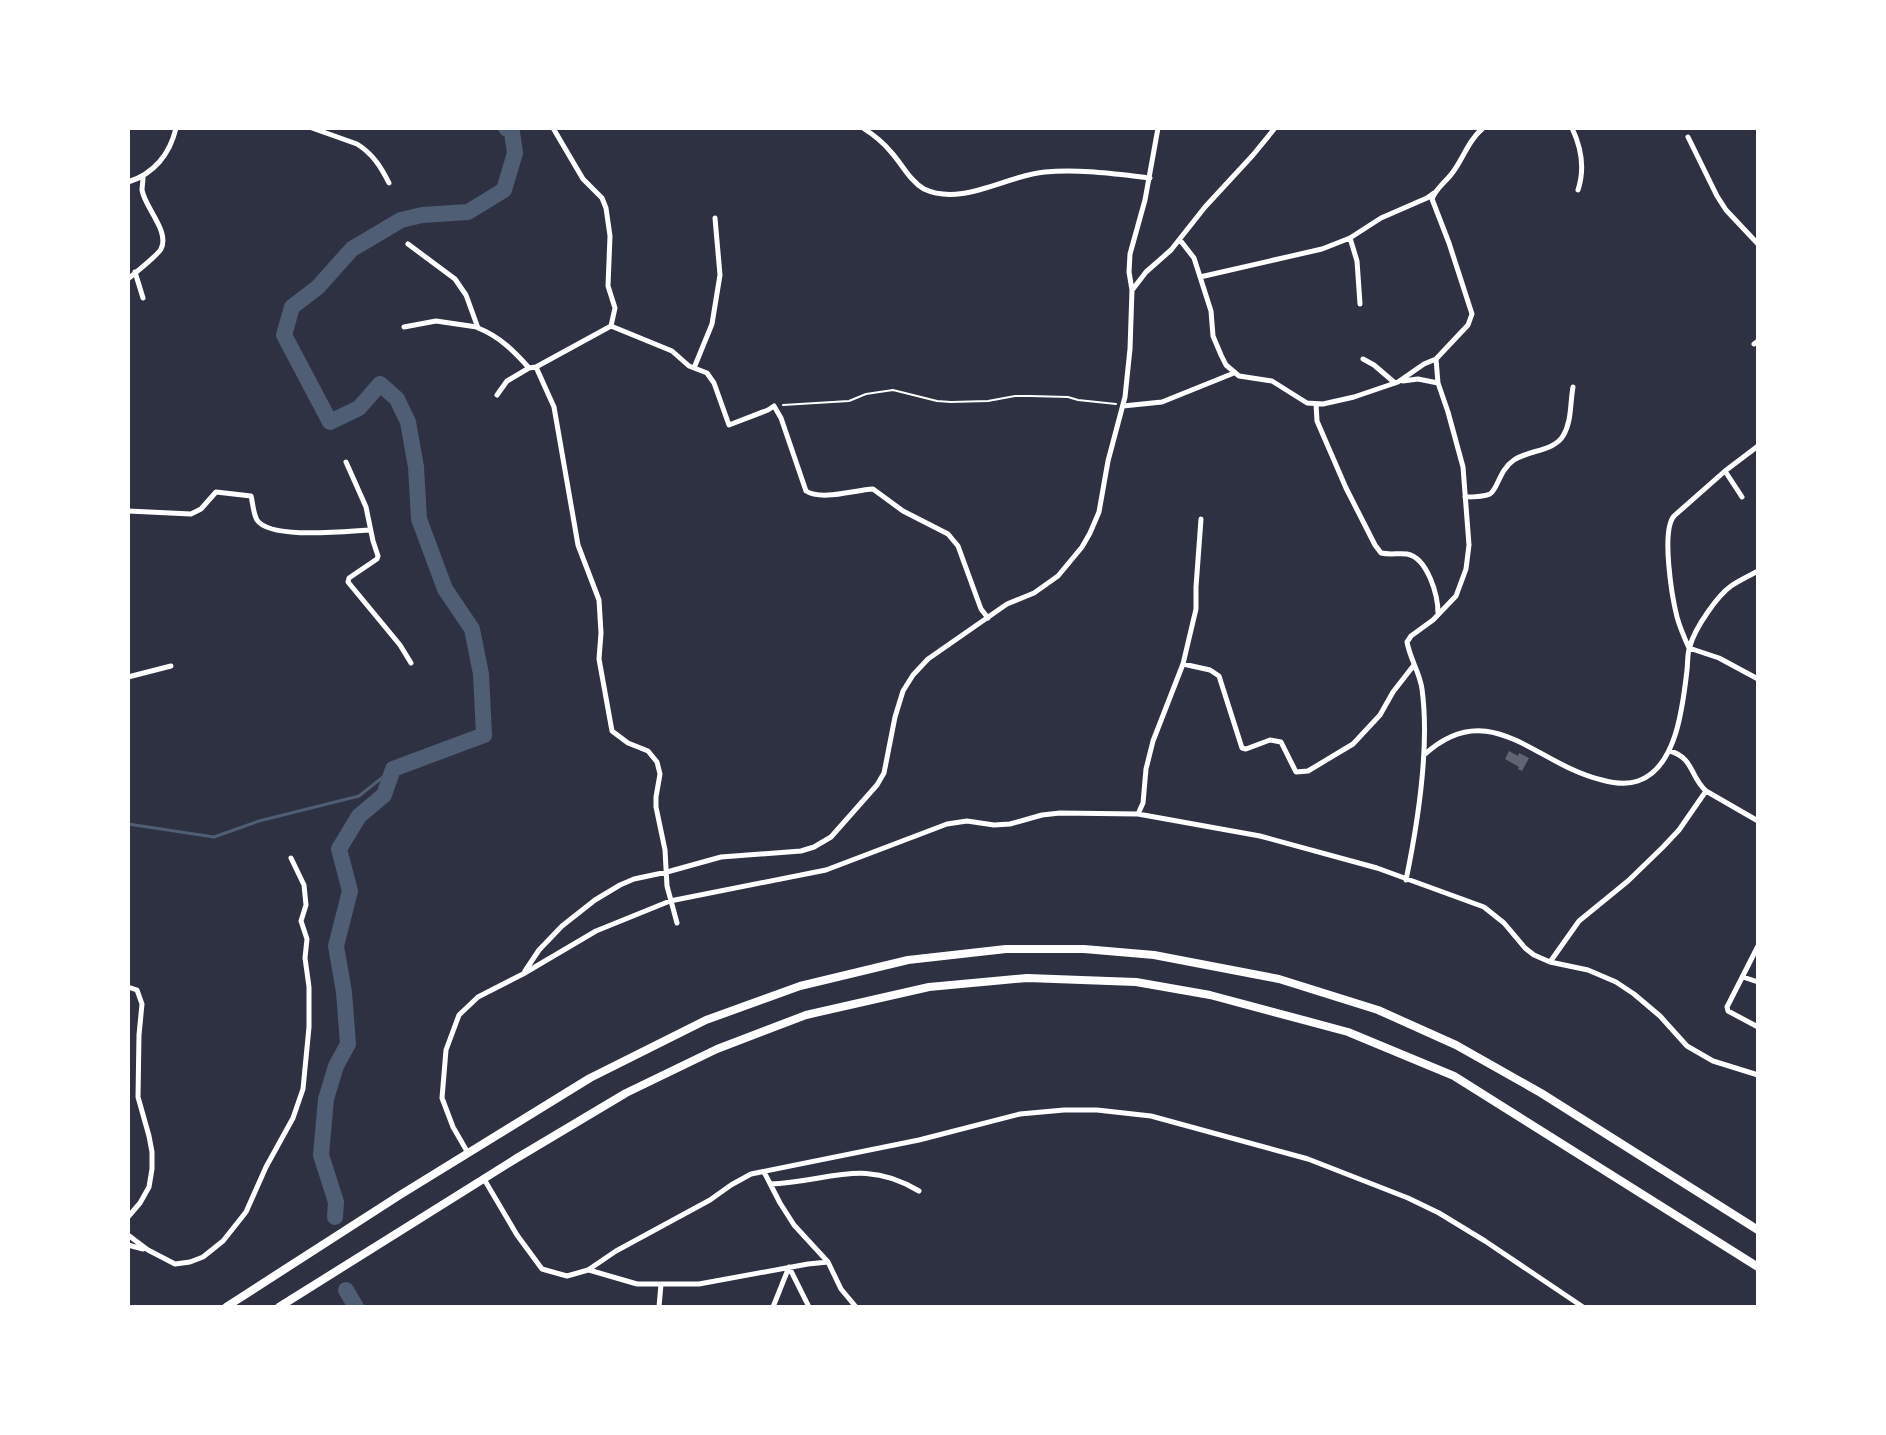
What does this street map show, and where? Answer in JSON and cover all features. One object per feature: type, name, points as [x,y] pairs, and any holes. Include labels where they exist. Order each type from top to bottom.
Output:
[{"type":"highway","points":[[226,1307],[590,1078],[706,1020],[800,986],[908,960],[1006,949],[1084,949],[1154,955],[1279,979],[1378,1010],[1456,1045],[1541,1093],[1758,1230]]},
{"type":"highway","points":[[279,1307],[626,1093],[717,1049],[806,1015],[929,987],[1027,978],[1136,982],[1210,995],[1348,1032],[1454,1076],[1758,1267]]},
{"type":"street","points":[[128,182],[143,178],[168,152],[176,128]]},
{"type":"street","points":[[312,128],[363,148],[375,159],[389,183]]},
{"type":"street","points":[[553,128],[583,179],[602,198],[606,208],[610,236],[608,286],[615,308],[611,326]]},
{"type":"street","points":[[863,128],[893,153],[917,183],[938,192],[961,194],[1042,172],[1082,170],[1150,178]]},
{"type":"street","points":[[523,974],[554,933],[595,900],[634,879],[733,855],[801,851],[831,837],[884,773],[895,717],[903,691],[913,675],[928,659],[1007,604],[1034,593],[1058,576],[1082,547],[1099,512],[1108,461],[1123,406],[1130,349],[1130,254],[1150,178],[1158,128]]},
{"type":"street","points":[[1132,290],[1180,240],[1275,128]]},
{"type":"street","points":[[1200,277],[1322,249],[1427,198],[1451,176],[1470,140],[1483,128]]},
{"type":"street","points":[[1572,128],[1582,166],[1578,190]]},
{"type":"street","points":[[1688,137],[1717,196],[1758,244]]},
{"type":"street","points":[[128,279],[159,252],[162,245],[157,221],[142,189],[143,178]]},
{"type":"street","points":[[1396,383],[1436,359],[1468,325],[1472,314],[1432,199],[1435,192]]},
{"type":"street","points":[[694,368],[712,324],[720,275],[715,218]]},
{"type":"street","points":[[1350,238],[1357,261],[1360,304]]},
{"type":"street","points":[[1180,240],[1192,255],[1200,277],[1211,311],[1213,336],[1226,365],[1239,376],[1272,381],[1300,400],[1316,404],[1418,379],[1438,383]]},
{"type":"street","points":[[408,244],[455,279],[466,295],[478,328]]},
{"type":"street","points":[[135,272],[143,298]]},
{"type":"street","points":[[404,327],[442,321],[490,332],[532,367],[554,407],[578,545],[600,607],[599,659],[612,731],[628,743],[648,751],[657,762],[656,807],[665,850],[667,886],[677,923]]},
{"type":"street","points":[[497,395],[507,381],[611,326],[672,351],[689,366],[707,373],[714,383],[729,425],[774,406],[806,491],[812,495],[873,489],[903,511],[948,534],[958,546],[981,609],[988,618]]},
{"type":"street","points":[[1363,359],[1396,383]]},
{"type":"street","points":[[1406,880],[1424,755],[1423,693],[1407,642],[1456,596],[1466,569],[1469,545],[1463,467],[1438,383],[1436,359]]},
{"type":"street","points":[[1123,406],[1162,402],[1234,373]]},
{"type":"street","points":[[1465,497],[1490,494],[1496,489],[1505,468],[1517,458],[1554,445],[1563,437],[1570,418],[1573,387]]},
{"type":"street","points":[[1316,404],[1317,421],[1375,545],[1381,553],[1407,554],[1421,563],[1438,597],[1438,613]]},
{"type":"street","points":[[1758,446],[1674,516],[1668,523],[1667,534],[1671,584],[1680,626],[1689,648],[1719,658],[1758,679]]},
{"type":"street","points":[[346,462],[366,507],[378,558],[349,578],[348,582],[411,663]]},
{"type":"street","points":[[1725,471],[1742,497]]},
{"type":"street","points":[[128,511],[191,514],[201,509],[216,492],[233,492],[251,496],[256,518],[261,525],[270,528],[324,534],[370,530]]},
{"type":"street","points":[[1138,814],[1143,803],[1146,769],[1153,741],[1183,664],[1196,609],[1201,519]]},
{"type":"street","points":[[1424,755],[1435,745],[1461,732],[1484,731],[1522,744],[1592,778],[1637,782],[1653,773],[1670,751],[1684,698],[1689,648],[1695,634],[1730,587],[1758,571]]},
{"type":"street","points":[[1183,664],[1210,670],[1219,676],[1242,748],[1270,740],[1281,742],[1292,768],[1300,773],[1353,744],[1380,715],[1414,665]]},
{"type":"street","points":[[128,677],[171,666]]},
{"type":"street","points":[[1670,751],[1688,761],[1706,791],[1758,821]]},
{"type":"street","points":[[1550,962],[1579,921],[1622,886],[1679,830],[1706,791]]},
{"type":"street","points":[[468,1153],[453,1127],[442,1098],[446,1050],[459,1015],[478,997],[596,931],[670,901],[826,870],[947,824],[967,821],[1010,824],[1060,813],[1138,814],[1260,836],[1377,868],[1484,907],[1534,955],[1550,962],[1588,970],[1616,982],[1660,1016],[1687,1046],[1713,1061],[1758,1075]]},
{"type":"street","points":[[128,1235],[175,1264],[203,1257],[223,1241],[246,1212],[293,1118],[303,1089],[309,987],[305,958],[307,939],[301,921],[306,905],[304,885],[291,858]]},
{"type":"street","points":[[1758,946],[1727,1004],[1727,1009],[1758,1027]]},
{"type":"street","points":[[1743,977],[1758,982]]},
{"type":"street","points":[[128,980],[130,987],[139,992],[142,1004],[138,1097],[152,1152],[149,1187],[128,1217]]},
{"type":"street","points":[[484,1179],[517,1235],[542,1269],[567,1276],[588,1270],[742,1179],[764,1172],[919,1140],[1020,1114],[1097,1110],[1151,1116],[1308,1159],[1408,1198],[1485,1241],[1583,1307]]},
{"type":"street","points":[[764,1172],[794,1225],[828,1262],[841,1289],[856,1307]]},
{"type":"street","points":[[770,1184],[866,1172],[887,1175],[919,1191]]},
{"type":"street","points":[[128,1245],[148,1250]]},
{"type":"street","points":[[588,1270],[637,1284],[699,1284],[828,1262]]},
{"type":"street","points":[[773,1307],[789,1267]]},
{"type":"street","points":[[789,1267],[809,1307]]},
{"type":"street","points":[[659,1307],[661,1284]]},
{"type":"path","points":[[774,406],[849,401],[866,394],[893,390],[951,402],[1030,396],[1068,397],[1123,406]]},
{"type":"building","points":[[1509,751],[1529,758],[1522,771],[1505,759]]},
{"type":"waterway","points":[[335,1217],[336,1202],[321,1155],[326,1099],[336,1066],[348,1044],[336,946],[350,891],[339,849],[359,816],[384,795],[393,769],[484,735],[481,674],[472,629],[445,589],[419,519],[416,467],[408,422],[397,399],[380,384],[359,408],[330,422],[284,335],[292,307],[318,287],[352,249],[401,220],[422,215],[468,212],[504,190],[515,153],[512,132],[506,128]]},
{"type":"waterway","points":[[128,824],[214,837],[259,821],[359,796],[393,769]]},
{"type":"waterway","points":[[346,1290],[356,1307]]}]
